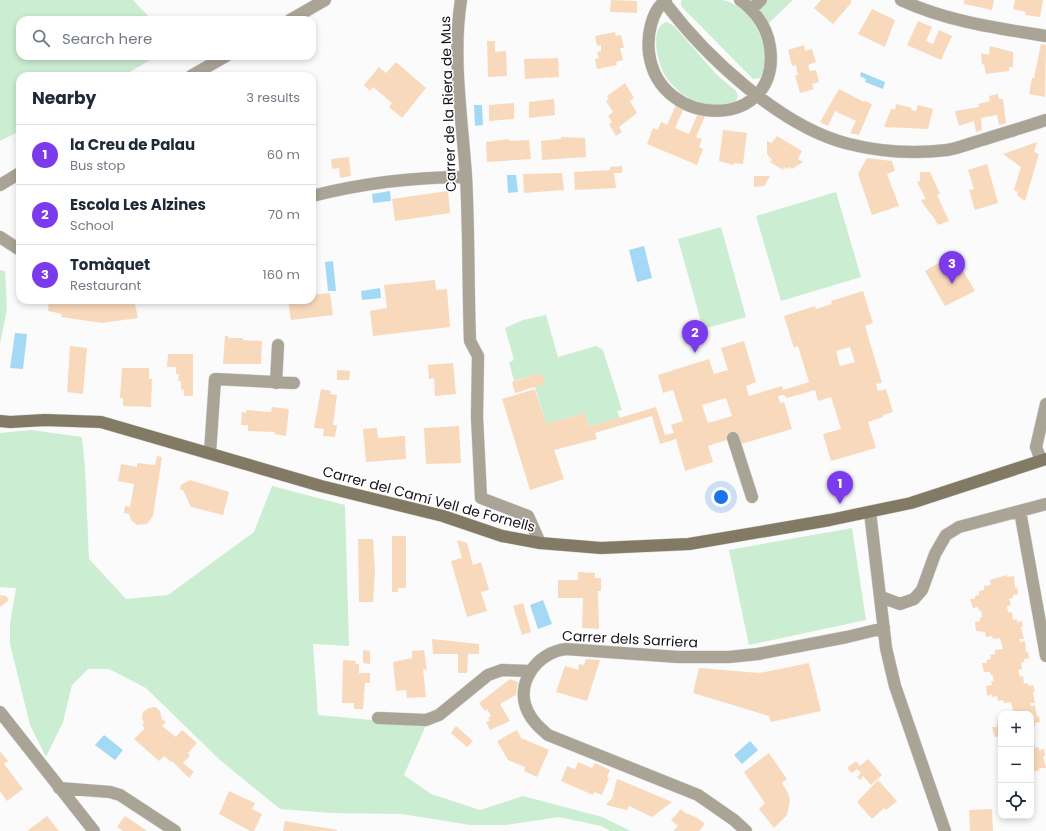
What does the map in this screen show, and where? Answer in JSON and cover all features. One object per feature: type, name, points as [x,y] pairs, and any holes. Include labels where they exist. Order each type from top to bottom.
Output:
[{"type":"street","points":[[297,16],[325,0]]},
{"type":"street","name":"Carrer de la Riera de Mus","points":[[461,0],[458,30],[458,58],[466,178],[470,341],[478,356],[477,417],[481,498],[528,516],[540,543]]},
{"type":"street","points":[[740,0],[751,10],[766,32],[771,55],[767,78],[757,95],[750,101],[736,108],[717,112],[694,108],[678,100],[661,84],[653,69],[649,46],[652,23],[664,0],[680,21],[715,60],[757,95],[800,123],[847,144],[898,153],[949,149],[1046,120]]},
{"type":"street","points":[[751,10],[761,0]]},
{"type":"street","points":[[900,0],[927,12],[998,28],[1046,36]]},
{"type":"street","points":[[198,72],[219,60]]},
{"type":"street","points":[[0,185],[16,175]]},
{"type":"street","points":[[316,195],[378,182],[434,178],[466,178]]},
{"type":"street","points":[[0,238],[16,248]]},
{"type":"street","points":[[276,382],[278,345]]},
{"type":"street","points":[[210,453],[215,379],[294,383]]},
{"type":"street","points":[[1044,460],[1036,447],[1046,404]]},
{"type":"street","name":"Carrer del Camí Vell de Fornells","points":[[0,421],[10,422],[45,420],[101,422],[321,486],[443,516],[502,536],[540,543],[601,548],[689,544],[830,520],[910,503],[1044,460]]},
{"type":"street","points":[[733,438],[752,497]]},
{"type":"street","points":[[881,597],[900,604],[914,599],[922,590],[935,554],[946,535],[959,527],[1046,504]]},
{"type":"street","points":[[1020,511],[1046,656]]},
{"type":"street","points":[[870,512],[886,648],[895,686],[945,831]]},
{"type":"street","name":"Carrer dels Sarriera","points":[[530,671],[546,654],[555,650],[566,649],[684,658],[729,657],[773,651],[884,628]]},
{"type":"street","points":[[378,718],[415,721],[426,720],[439,714],[488,675],[502,670],[530,671],[524,699],[527,711],[535,723],[548,735],[698,795],[734,820],[746,831]]},
{"type":"street","points":[[0,712],[94,831]]},
{"type":"street","points":[[59,788],[110,792],[120,795],[175,831]]},
{"type":"green space","points":[[0,0],[133,0],[148,16],[16,16],[16,60],[150,60],[130,72],[16,72],[16,133],[0,141]]},
{"type":"green space","points":[[681,0],[722,0],[733,4],[743,11],[758,31],[763,43],[765,56],[764,67],[760,78],[753,79],[681,6]]},
{"type":"green space","points":[[745,0],[793,0],[767,25]]},
{"type":"green space","points":[[667,22],[674,26],[717,75],[736,91],[738,96],[736,101],[731,104],[722,105],[706,104],[692,100],[675,88],[663,72],[656,47],[658,31],[661,25]]},
{"type":"green space","points":[[836,192],[861,277],[781,301],[756,216]]},
{"type":"green space","points":[[721,227],[746,317],[703,329],[678,239]]},
{"type":"green space","points":[[0,270],[5,271],[7,309],[0,344]]},
{"type":"green space","points":[[546,315],[558,357],[596,346],[603,350],[622,410],[617,411],[620,418],[589,427],[585,413],[546,424],[535,387],[544,384],[541,373],[514,381],[509,362],[514,360],[505,328],[523,320]]},
{"type":"green space","points":[[31,430],[82,437],[85,467],[89,559],[126,599],[168,595],[254,532],[272,486],[345,505],[349,646],[313,644],[318,715],[426,725],[404,775],[431,794],[480,810],[523,796],[602,817],[631,831],[610,831],[601,826],[559,817],[507,825],[470,825],[402,814],[331,813],[280,809],[220,760],[146,688],[109,669],[88,669],[72,685],[63,722],[46,757],[30,725],[10,644],[10,623],[16,588],[0,587],[0,433]]},
{"type":"green space","points":[[852,528],[866,620],[749,645],[729,550]]},
{"type":"water","points":[[861,72],[885,82],[883,89],[865,82],[866,79],[860,76]]},
{"type":"water","points":[[474,105],[482,105],[483,125],[475,126]]},
{"type":"water","points":[[507,175],[516,175],[518,192],[508,193]]},
{"type":"water","points":[[390,191],[391,201],[373,203],[372,194]]},
{"type":"water","points":[[644,246],[652,278],[637,282],[629,250]]},
{"type":"water","points":[[333,261],[336,291],[328,291],[325,262]]},
{"type":"water","points":[[380,288],[381,298],[362,300],[361,291]]},
{"type":"water","points":[[15,333],[27,334],[23,369],[10,368]]},
{"type":"water","points":[[543,600],[552,624],[538,629],[530,605]]},
{"type":"water","points":[[104,735],[123,750],[115,760],[95,745]]},
{"type":"water","points":[[750,741],[758,750],[742,764],[734,755]]},
{"type":"building","points":[[611,0],[637,1],[637,13],[610,12]]},
{"type":"building","points":[[821,0],[851,0],[851,3],[833,24],[814,8]]},
{"type":"building","points":[[964,0],[994,0],[992,10],[964,4]]},
{"type":"building","points":[[1015,0],[1043,0],[1040,17],[1025,15],[1026,12],[1013,9]]},
{"type":"building","points":[[872,9],[895,20],[885,47],[858,34]]},
{"type":"building","points":[[918,21],[932,27],[926,41],[933,44],[939,30],[952,36],[941,60],[907,45]]},
{"type":"building","points":[[615,32],[616,36],[621,35],[624,48],[620,48],[623,60],[616,62],[617,65],[597,69],[595,59],[599,58],[597,52],[601,51],[601,45],[597,46],[595,36]]},
{"type":"building","points":[[487,41],[495,41],[495,52],[506,51],[507,76],[488,77]]},
{"type":"building","points":[[1041,44],[1046,45],[1045,97],[1029,94]]},
{"type":"building","points":[[804,45],[805,51],[812,49],[816,62],[808,65],[810,71],[816,70],[819,82],[812,84],[814,89],[800,93],[795,75],[798,75],[796,65],[792,66],[788,50]]},
{"type":"building","points":[[990,46],[1013,52],[1013,67],[1009,67],[1009,71],[986,74],[984,64],[982,65],[981,53],[989,55]]},
{"type":"building","points":[[558,58],[559,77],[525,79],[524,59]]},
{"type":"building","points":[[396,62],[426,88],[402,118],[389,107],[392,103],[373,87],[370,91],[364,85],[379,67],[386,73]]},
{"type":"building","points":[[625,83],[634,98],[630,101],[637,113],[619,127],[622,132],[616,136],[609,124],[612,122],[608,116],[613,112],[606,101],[609,99],[607,96]]},
{"type":"building","points":[[839,89],[864,102],[865,101],[872,104],[859,135],[850,133],[856,121],[835,111],[828,126],[820,122]]},
{"type":"building","points":[[998,94],[999,99],[1003,99],[1006,123],[999,125],[997,115],[981,118],[982,130],[976,132],[974,121],[959,126],[955,111],[979,107],[978,104],[990,101],[989,96]]},
{"type":"building","points":[[554,99],[555,115],[529,118],[529,102]]},
{"type":"building","points":[[514,103],[514,119],[489,121],[489,105]]},
{"type":"building","points":[[896,104],[912,108],[911,110],[916,111],[918,105],[933,109],[928,129],[884,127],[891,109],[895,110]]},
{"type":"building","points":[[676,105],[684,108],[675,128],[689,134],[698,113],[705,116],[696,137],[702,139],[699,147],[703,149],[697,165],[647,144],[653,128],[658,130],[661,122],[667,125]]},
{"type":"building","points":[[723,130],[747,133],[743,164],[734,163],[733,165],[719,161]]},
{"type":"building","points":[[777,136],[802,151],[798,159],[803,162],[792,169],[789,167],[788,169],[784,167],[783,170],[770,162],[772,160],[767,154],[767,141],[772,143]]},
{"type":"building","points":[[561,137],[585,138],[586,157],[542,160],[541,141],[561,139]]},
{"type":"building","points":[[509,139],[509,141],[529,140],[531,159],[487,162],[486,142]]},
{"type":"building","points":[[1037,142],[1034,152],[1039,154],[1025,201],[1017,195],[1018,192],[1014,190],[1021,167],[1003,154]]},
{"type":"building","points":[[349,157],[351,176],[340,178],[339,168],[332,169],[331,159]]},
{"type":"building","points":[[867,158],[892,161],[895,171],[887,174],[899,206],[872,215],[858,174]]},
{"type":"building","points":[[987,164],[998,203],[975,210],[969,190],[974,189],[968,170]]},
{"type":"building","points":[[622,166],[622,173],[614,173],[616,188],[575,190],[574,172],[610,170],[610,167]]},
{"type":"building","points":[[920,172],[930,172],[940,194],[937,195],[949,221],[938,225],[921,200],[926,199],[917,182],[920,181]]},
{"type":"building","points":[[562,173],[564,190],[524,193],[523,174]]},
{"type":"building","points":[[754,176],[770,176],[764,186],[754,187]]},
{"type":"building","points":[[448,191],[450,213],[395,221],[392,199]]},
{"type":"building","points":[[960,253],[963,257],[958,262],[975,291],[945,306],[925,271],[954,254],[955,257]]},
{"type":"building","points":[[435,280],[436,290],[447,289],[450,327],[373,336],[370,311],[387,308],[384,285]]},
{"type":"building","points":[[863,291],[873,323],[865,326],[882,383],[876,384],[878,391],[886,389],[893,412],[868,422],[876,448],[831,461],[823,434],[841,429],[831,397],[818,401],[815,390],[787,398],[784,395],[778,396],[780,403],[784,402],[792,429],[741,444],[739,436],[708,446],[713,462],[685,471],[676,439],[660,444],[652,416],[595,433],[597,439],[554,450],[564,479],[530,490],[502,399],[535,389],[546,424],[585,413],[589,427],[656,407],[665,435],[674,433],[671,425],[683,421],[673,390],[663,393],[658,375],[709,359],[714,374],[728,370],[721,348],[744,341],[756,382],[746,386],[749,396],[782,386],[783,390],[809,382],[798,346],[794,348],[784,316],[815,306],[816,309],[832,304],[831,301]],"holes":[[[850,347],[855,362],[840,366],[836,351]],[[726,398],[732,416],[708,423],[702,405]]]},
{"type":"building","points":[[330,293],[333,315],[291,320],[289,304],[316,304],[316,295]]},
{"type":"building","points":[[49,304],[135,304],[138,318],[102,323],[61,317],[62,314],[48,311]]},
{"type":"building","points":[[225,336],[228,336],[228,338],[243,338],[243,340],[262,341],[261,364],[223,364]]},
{"type":"building","points":[[70,346],[87,348],[83,394],[67,392]]},
{"type":"building","points":[[168,354],[193,354],[193,396],[184,396],[184,389],[181,390],[181,381],[178,381],[179,374],[176,374],[176,367],[167,367]]},
{"type":"building","points":[[453,363],[456,394],[435,396],[434,378],[429,379],[428,365]]},
{"type":"building","points":[[122,368],[149,368],[149,379],[152,379],[151,407],[123,406],[123,398],[120,398]]},
{"type":"building","points":[[337,370],[350,371],[349,380],[337,380]]},
{"type":"building","points":[[541,373],[545,384],[515,393],[512,382]]},
{"type":"building","points":[[321,389],[331,391],[330,394],[337,395],[333,425],[337,425],[335,437],[323,436],[324,429],[314,428]]},
{"type":"building","points":[[272,407],[289,409],[286,436],[275,434],[275,432],[248,431],[248,425],[241,425],[242,412],[246,413],[246,410],[271,412]]},
{"type":"building","points":[[459,426],[461,463],[426,464],[424,428]]},
{"type":"building","points":[[377,428],[378,438],[405,436],[406,459],[366,462],[363,429]]},
{"type":"building","points":[[157,456],[162,457],[153,516],[147,524],[137,525],[131,520],[129,514],[124,513],[125,506],[130,507],[134,484],[118,481],[121,464],[137,467],[137,463],[155,465]]},
{"type":"building","points":[[190,480],[229,492],[223,515],[191,507],[183,490],[180,490],[181,485]]},
{"type":"building","points":[[392,536],[406,536],[406,588],[398,588],[398,592],[392,592]]},
{"type":"building","points":[[358,539],[373,539],[375,570],[373,602],[359,602]]},
{"type":"building","points":[[457,540],[467,543],[473,565],[481,562],[489,590],[481,592],[487,611],[467,617],[451,561],[462,558]]},
{"type":"building","points":[[578,572],[595,573],[595,578],[601,578],[601,591],[598,591],[599,629],[582,628],[583,598],[558,598],[558,580],[578,580]]},
{"type":"building","points":[[1007,575],[1007,577],[1014,576],[1015,588],[1017,588],[1018,594],[1013,595],[1013,598],[1009,599],[1011,605],[1007,606],[1007,608],[1009,613],[1012,612],[1013,620],[1017,619],[1017,622],[1022,621],[1023,627],[1021,627],[1024,639],[1019,639],[1020,642],[1025,641],[1026,652],[1028,652],[1029,658],[1024,659],[1024,662],[1021,663],[1022,669],[1018,670],[1020,677],[1023,676],[1024,684],[1028,683],[1028,686],[1033,685],[1035,691],[1033,692],[1035,703],[1030,703],[1031,706],[1035,705],[1037,717],[1039,716],[1040,722],[1035,723],[1035,726],[1034,711],[1013,711],[1011,702],[1004,703],[1003,700],[998,701],[997,696],[992,697],[992,694],[987,696],[986,686],[992,685],[991,682],[994,681],[992,674],[990,675],[990,672],[984,672],[982,663],[987,663],[986,660],[991,659],[990,655],[995,654],[995,650],[1003,649],[1000,638],[993,639],[992,636],[986,637],[985,632],[976,631],[975,622],[980,621],[980,618],[982,617],[981,610],[979,611],[978,607],[973,608],[970,599],[975,599],[975,596],[979,595],[979,591],[984,590],[984,586],[991,585],[990,580]]},
{"type":"building","points":[[0,595],[6,596],[9,600],[0,607]]},
{"type":"building","points":[[523,603],[531,632],[522,635],[513,606]]},
{"type":"building","points":[[432,639],[479,644],[479,654],[468,654],[467,673],[458,673],[458,654],[433,654]]},
{"type":"building","points":[[363,650],[370,651],[370,664],[363,663]]},
{"type":"building","points":[[424,650],[427,670],[423,669],[426,697],[407,698],[406,690],[396,691],[393,662],[412,658],[412,651]]},
{"type":"building","points":[[586,659],[600,660],[587,701],[556,692],[565,666],[578,670],[579,664],[584,665]]},
{"type":"building","points":[[343,660],[356,661],[355,664],[359,664],[359,673],[370,673],[370,683],[365,683],[363,709],[354,709],[354,703],[342,703]]},
{"type":"building","points":[[809,663],[821,711],[771,722],[769,716],[693,693],[699,668],[759,673]]},
{"type":"building","points":[[510,679],[518,682],[516,695],[500,704],[510,721],[490,730],[486,722],[490,721],[488,718],[491,716],[487,709],[485,711],[479,703]]},
{"type":"building","points":[[155,707],[160,711],[162,719],[166,722],[162,726],[176,737],[182,730],[197,743],[188,753],[190,756],[183,763],[194,772],[189,778],[172,761],[171,762],[164,756],[159,761],[134,739],[145,728],[142,725],[144,723],[142,718],[143,712],[149,708]]},
{"type":"building","points":[[997,724],[998,736],[995,737],[992,727],[997,727]]},
{"type":"building","points":[[456,726],[473,741],[467,747],[451,733]]},
{"type":"building","points":[[517,730],[521,738],[549,750],[537,777],[524,771],[525,767],[508,760],[497,741]]},
{"type":"building","points":[[1034,741],[1035,748],[1039,747],[1039,750],[1044,749],[1045,756],[1043,756],[1046,768],[1039,768],[1040,770],[1034,771]]},
{"type":"building","points":[[0,751],[8,761],[4,764],[23,789],[7,801],[0,791]]},
{"type":"building","points":[[769,753],[787,779],[782,783],[790,800],[787,815],[774,828],[759,809],[765,803],[744,772]]},
{"type":"building","points":[[868,759],[882,775],[871,785],[863,776],[860,780],[857,777],[861,773],[857,769],[852,773],[847,768],[856,761],[860,766]]},
{"type":"building","points":[[578,762],[592,768],[595,763],[610,770],[607,777],[609,778],[602,795],[594,792],[593,795],[561,781],[567,766],[575,769]]},
{"type":"building","points":[[617,779],[672,802],[652,817],[629,806],[627,810],[606,805],[612,798]]},
{"type":"building","points":[[878,780],[897,801],[886,810],[884,808],[872,819],[857,802]]},
{"type":"building","points":[[229,791],[255,803],[252,809],[262,814],[254,831],[250,831],[219,814]]},
{"type":"building","points":[[681,809],[685,813],[696,817],[705,824],[699,831],[673,831],[678,826],[671,820]]},
{"type":"building","points":[[992,809],[993,831],[970,831],[969,810]]},
{"type":"building","points":[[47,816],[59,831],[27,831]]},
{"type":"building","points":[[125,816],[147,831],[123,831],[117,827]]},
{"type":"building","points":[[285,821],[337,830],[337,831],[283,831]]},
{"type":"place","name":"Tomàquet","points":[[952,284]]},
{"type":"place","name":"Escola Les Alzines","points":[[695,353]]},
{"type":"place","name":"la Creu de Palau","points":[[840,504]]}]
